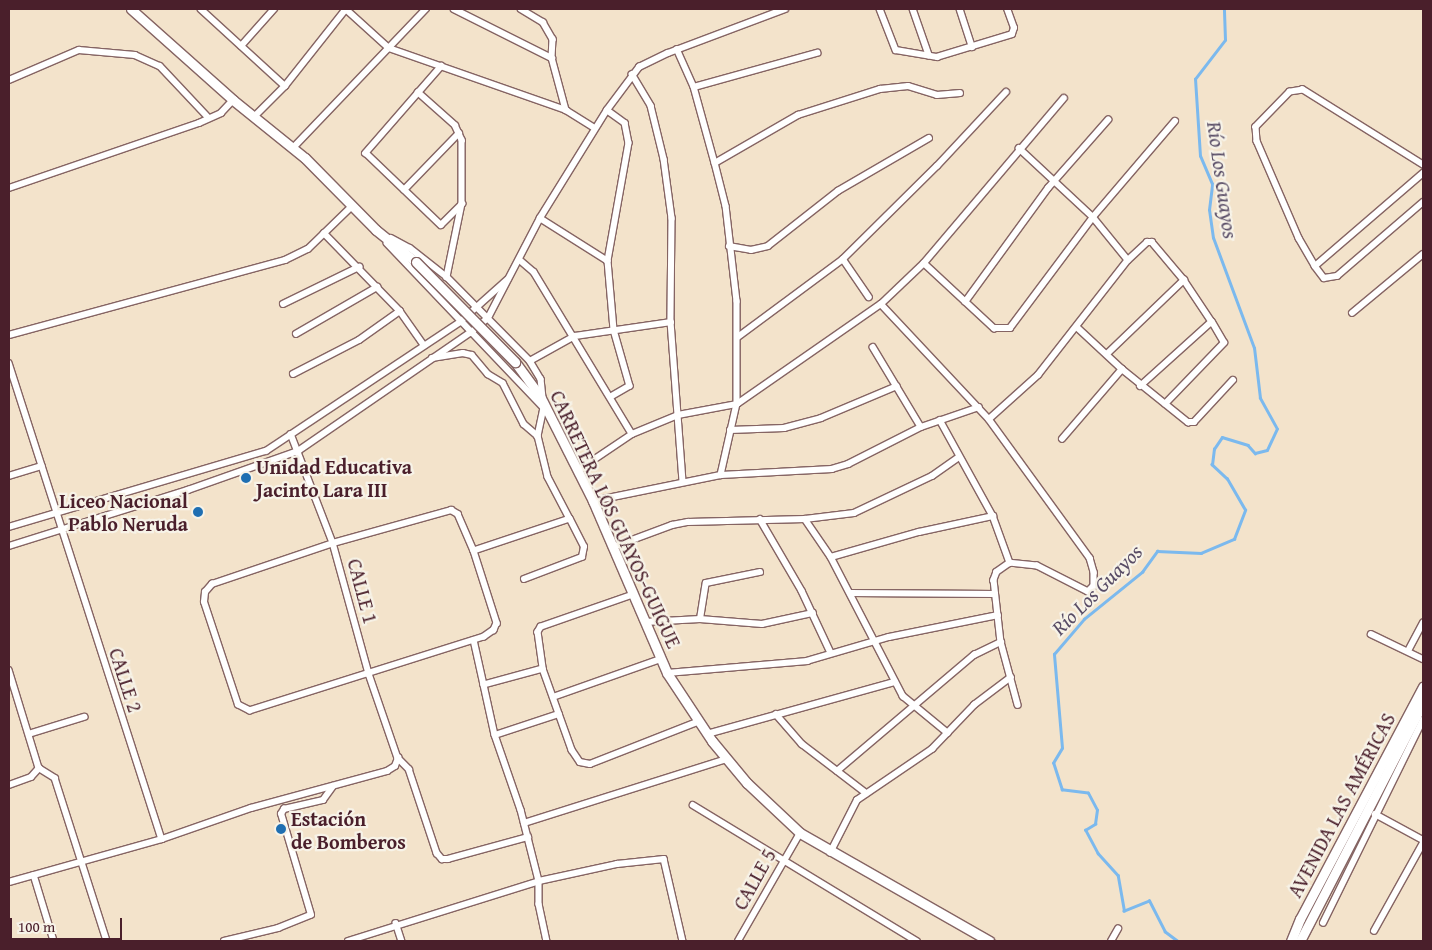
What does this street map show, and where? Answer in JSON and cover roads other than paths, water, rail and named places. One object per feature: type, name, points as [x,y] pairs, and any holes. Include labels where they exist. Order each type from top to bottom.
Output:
[{"type":"main road","name":"CARRETERA LOS GUAYOS-GUIGUE","points":[[131,9],[233,100],[294,148],[376,230],[416,262],[515,362],[537,390],[544,408],[593,501],[667,673],[697,722],[727,760],[800,833],[830,853],[989,941]]},
{"type":"main road","name":"AVENIDA LAS AMÉRICAS","points":[[1292,941],[1300,919],[1423,687]]},
{"type":"main road","name":"AVENIDA LAS AMÉRICAS","points":[[1300,941],[1423,703]]},
{"type":"street","points":[[201,9],[285,86]]},
{"type":"street","points":[[241,46],[274,9]]},
{"type":"street","points":[[254,117],[285,86],[346,9],[389,48],[566,110],[595,128]]},
{"type":"street","points":[[294,148],[426,9]]},
{"type":"street","points":[[454,9],[552,58]]},
{"type":"street","points":[[521,9],[548,28],[553,39],[552,58],[566,110]]},
{"type":"street","points":[[9,546],[188,490],[298,451],[429,358],[470,333],[488,318],[520,260],[540,218],[595,128],[632,74],[645,63],[677,49],[785,9]]},
{"type":"street","points":[[880,9],[896,50],[941,56],[1012,34],[1014,28],[1007,9]]},
{"type":"street","points":[[913,9],[929,55]]},
{"type":"street","points":[[960,9],[972,47]]},
{"type":"street","points":[[677,49],[694,87],[726,206],[738,337],[737,404],[721,475]]},
{"type":"street","points":[[9,80],[79,50],[135,55],[160,66],[209,118]]},
{"type":"street","points":[[694,87],[818,53]]},
{"type":"street","points":[[442,66],[366,153],[441,225],[462,204]]},
{"type":"street","points":[[632,74],[651,106],[664,159],[672,218],[671,322],[683,482]]},
{"type":"street","points":[[715,163],[798,115],[880,89],[908,86],[937,95],[960,93]]},
{"type":"street","points":[[1423,165],[1308,92],[1297,89],[1290,92],[1260,121],[1256,133],[1299,238],[1324,278],[1337,276],[1423,202]]},
{"type":"street","points":[[418,92],[455,125],[459,133],[464,170],[462,204],[447,277]]},
{"type":"street","points":[[738,337],[843,259],[937,166],[1006,92]]},
{"type":"street","points":[[577,471],[632,434],[678,414],[737,404],[880,304],[924,263],[1019,148],[1064,98]]},
{"type":"street","points":[[9,188],[209,118],[221,113],[233,100]]},
{"type":"street","points":[[607,110],[625,122],[629,143],[608,262],[614,330],[630,386],[611,397]]},
{"type":"street","points":[[965,302],[1055,181],[1108,120]]},
{"type":"street","points":[[924,263],[994,328],[1010,328],[1093,217],[1176,121]]},
{"type":"street","points":[[404,190],[459,133]]},
{"type":"street","points":[[729,246],[751,250],[768,246],[838,192],[928,138]]},
{"type":"street","points":[[1019,148],[1093,217],[1128,260]]},
{"type":"street","points":[[1315,266],[1423,173]]},
{"type":"street","points":[[9,335],[286,260],[308,249],[352,206]]},
{"type":"street","points":[[540,218],[608,262]]},
{"type":"street","points":[[376,230],[410,248],[447,277],[530,361],[541,379],[544,408],[538,436],[548,477],[584,547],[582,557],[524,579]]},
{"type":"street","points":[[376,230],[470,333],[544,408]]},
{"type":"street","points":[[324,232],[400,310],[424,344]]},
{"type":"street","points":[[989,419],[1038,375],[1078,327],[1128,260],[1143,243],[1152,242],[1184,280],[1224,343],[1165,404]]},
{"type":"street","points":[[1352,313],[1423,254]]},
{"type":"street","points":[[843,259],[869,297]]},
{"type":"street","points":[[520,260],[534,272],[575,336],[632,434]]},
{"type":"street","points":[[283,304],[359,266]]},
{"type":"street","points":[[9,527],[266,451],[424,344],[460,322],[478,309],[512,275]]},
{"type":"street","points":[[1107,354],[1184,280]]},
{"type":"street","points":[[296,334],[377,287]]},
{"type":"street","points":[[880,304],[989,419],[1090,558],[1094,586],[1088,592],[1037,566],[1010,563],[997,572],[994,580],[1001,642],[1018,705]]},
{"type":"street","points":[[293,374],[358,340],[400,310]]},
{"type":"street","points":[[530,361],[575,336],[671,322]]},
{"type":"street","points":[[1141,386],[1212,322]]},
{"type":"street","points":[[1078,327],[1122,370],[1191,423],[1233,380]]},
{"type":"street","points":[[873,347],[920,427]]},
{"type":"street","points":[[429,358],[463,353],[472,355],[488,374],[503,382],[524,424],[538,436]]},
{"type":"street","points":[[9,363],[12,382],[56,512]]},
{"type":"street","points":[[1062,439],[1122,370]]},
{"type":"street","points":[[730,430],[784,428],[821,418],[897,386]]},
{"type":"street","points":[[593,501],[721,475],[832,469],[848,464],[920,427],[979,407]]},
{"type":"street","points":[[940,420],[958,458],[993,516],[1010,563]]},
{"type":"street","name":"CALLE 1","points":[[291,434],[333,543],[369,674],[398,758],[409,769],[442,859],[528,837]]},
{"type":"street","points":[[613,548],[672,524],[760,519],[805,519],[854,513],[932,476],[958,458]]},
{"type":"street","points":[[9,476],[41,466]]},
{"type":"street","points":[[451,510],[458,514],[474,551],[498,623],[494,630],[474,640],[250,711],[242,710],[238,705],[204,602],[205,592],[212,584],[333,543],[451,510]]},
{"type":"street","name":"CALLE 2","points":[[56,512],[162,840]]},
{"type":"street","points":[[831,556],[918,532],[993,516]]},
{"type":"street","points":[[474,551],[570,518]]},
{"type":"street","points":[[760,519],[813,613],[831,653]]},
{"type":"street","points":[[805,519],[831,556],[903,696],[948,733]]},
{"type":"street","points":[[700,619],[706,583],[760,572]]},
{"type":"street","points":[[850,593],[995,594]]},
{"type":"street","points":[[633,595],[541,627],[537,637],[543,669],[572,750],[580,762],[590,764],[697,722]]},
{"type":"street","points":[[645,622],[700,619],[762,624],[813,613]]},
{"type":"street","points":[[667,673],[807,661],[874,642],[998,615]]},
{"type":"street","points":[[1408,652],[1423,623]]},
{"type":"street","points":[[1372,634],[1423,659]]},
{"type":"street","points":[[474,640],[495,735],[524,823],[539,881],[539,904],[547,941]]},
{"type":"street","points":[[837,771],[974,656],[1001,642]]},
{"type":"street","points":[[553,697],[661,659]]},
{"type":"street","points":[[484,685],[543,669]]},
{"type":"street","points":[[9,670],[39,768],[55,778],[107,941]]},
{"type":"street","points":[[830,853],[849,812],[866,793],[932,749],[974,705],[1011,677]]},
{"type":"street","points":[[707,734],[895,682]]},
{"type":"street","points":[[495,735],[559,714]]},
{"type":"street","points":[[776,714],[802,744],[866,793]]},
{"type":"street","points":[[29,734],[84,717]]},
{"type":"street","points":[[1323,923],[1374,814],[1423,720]]},
{"type":"street","points":[[9,882],[162,840],[251,808],[387,771],[395,766],[398,758]]},
{"type":"street","points":[[524,823],[727,760]]},
{"type":"street","points":[[9,785],[31,777],[39,768]]},
{"type":"street","points":[[224,941],[278,928],[311,915],[281,814],[284,809],[323,800],[333,786]]},
{"type":"street","points":[[693,805],[917,941]]},
{"type":"street","points":[[1374,814],[1423,841],[1374,931]]},
{"type":"street","name":"CALLE 5","points":[[738,941],[782,858],[800,833]]},
{"type":"street","points":[[348,941],[396,923],[539,881],[617,864],[664,859],[683,941]]},
{"type":"street","points":[[34,875],[54,941]]},
{"type":"street","points":[[396,923],[402,941]]},
{"type":"street","points":[[1111,941],[1118,929]]},
{"type":"waterway","name":"Río Los Guayos","points":[[1177,941],[1165,932],[1149,901],[1124,911],[1118,876],[1098,854],[1085,830],[1095,824],[1097,810],[1088,793],[1062,790],[1053,763],[1062,748],[1054,654],[1084,619],[1142,572],[1157,551],[1201,553],[1234,539],[1245,510],[1227,479],[1212,465],[1214,449],[1222,437],[1248,445],[1255,453],[1267,450],[1277,429],[1260,398],[1254,348],[1213,238],[1209,210],[1212,184],[1200,156],[1195,79],[1225,40],[1224,9]]},
{"type":"place","name":"Unidad Educativa Jacinto Lara III","points":[[246,478]]},
{"type":"place","name":"Liceo Nacional Pablo Neruda","points":[[198,512]]},
{"type":"place","name":"Estación de Bomberos","points":[[281,829]]}]
